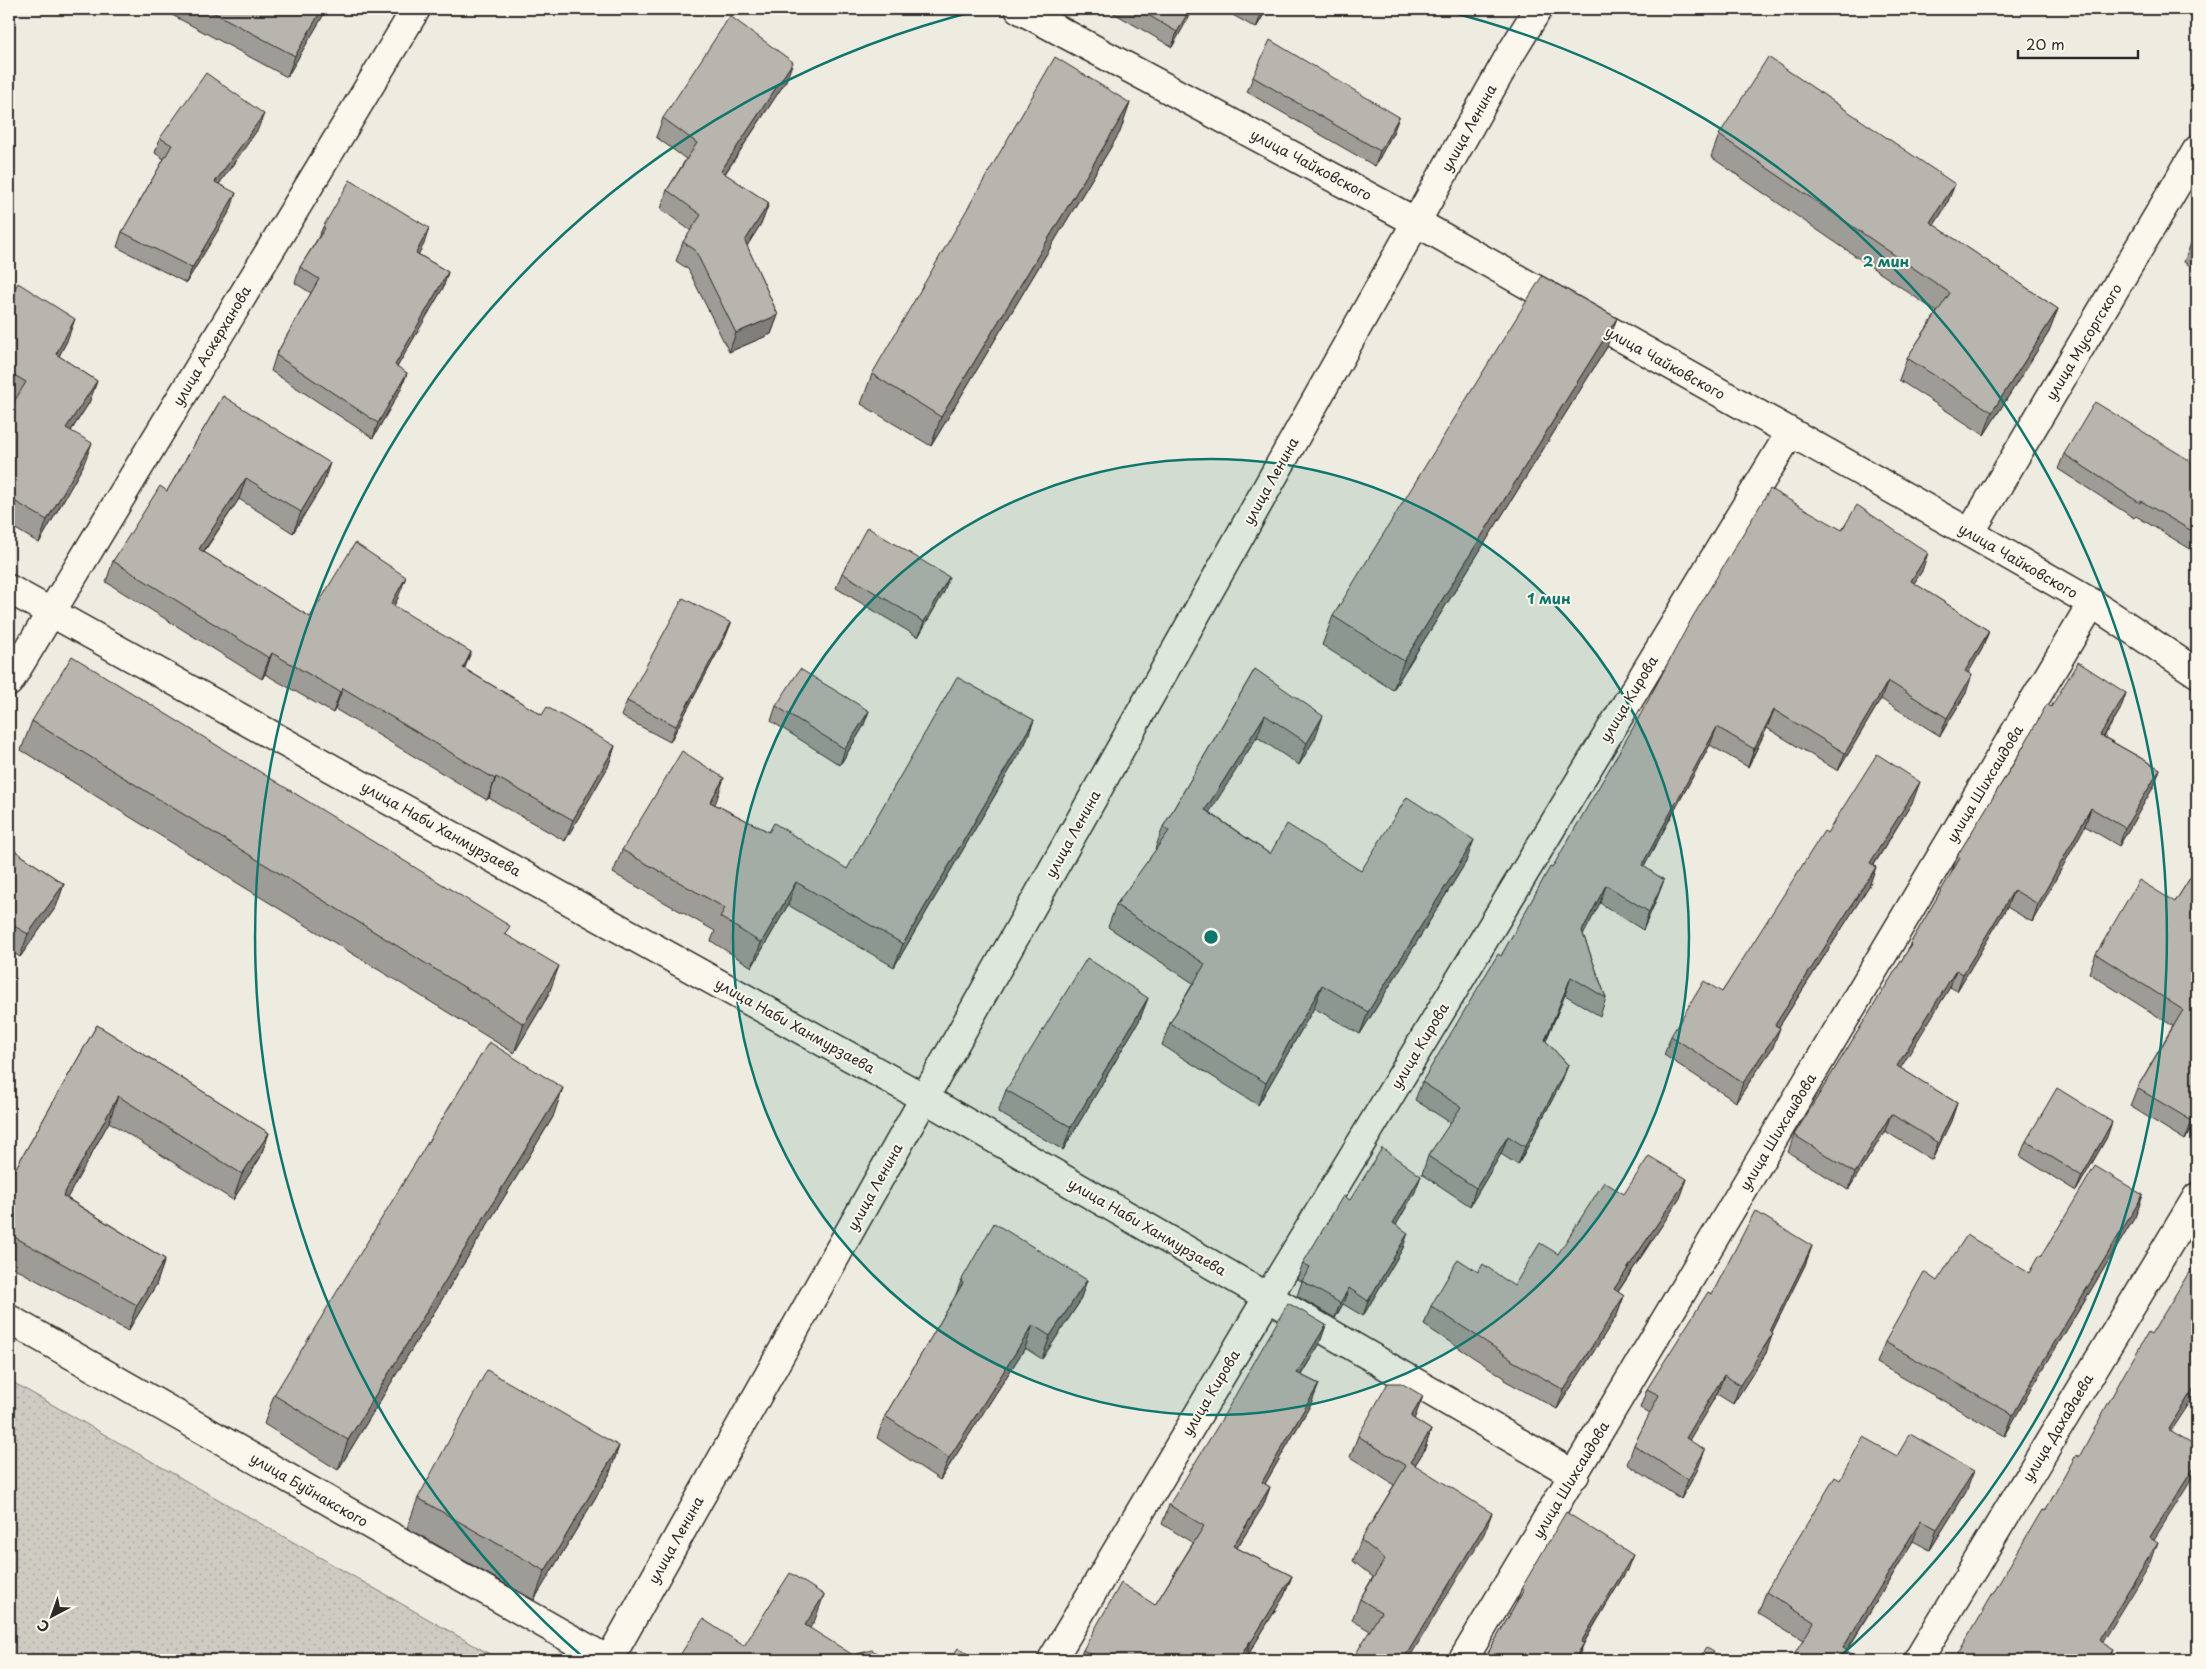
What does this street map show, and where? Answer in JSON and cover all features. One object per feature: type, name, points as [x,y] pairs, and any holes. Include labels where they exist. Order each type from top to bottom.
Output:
[{"type":"street","name":"улица Аскерханова","points":[[9,682],[416,9]]},
{"type":"street","name":"улица Чайковского","points":[[1019,9],[1416,222],[1970,533],[2092,603],[2197,673]]},
{"type":"street","name":"улица Ленина","points":[[609,1660],[1511,53],[1538,9]]},
{"type":"street","name":"улица Мусоргского","points":[[1970,533],[2197,150]]},
{"type":"street","name":"улица Кирова","points":[[1052,1660],[1268,1297],[1790,433]]},
{"type":"street","name":"улица Наби Ханмурзаева","points":[[9,589],[924,1098],[1575,1475]]},
{"type":"street","name":"улица Шихсаидова","points":[[1463,1660],[1575,1475],[2092,603]]},
{"type":"street","name":"улица Дахадаева","points":[[1918,1660],[2197,1197]]},
{"type":"street","name":"улица Буйнакского","points":[[9,1320],[609,1660]]},
{"type":"shaded area","points":[[9,1380],[500,1660],[9,1660]]},
{"type":"building","points":[[207,9],[322,9],[295,56]]},
{"type":"building","points":[[1138,9],[1190,9],[1177,32]]},
{"type":"building","points":[[730,16],[793,62],[721,171],[769,203],[745,241],[778,315],[736,333],[695,250],[683,242],[701,215],[667,190],[697,143],[663,118]]},
{"type":"building","points":[[1270,40],[1399,117],[1380,151],[1253,77]]},
{"type":"building","points":[[1055,57],[1130,103],[941,417],[872,374]]},
{"type":"building","points":[[1768,57],[1955,184],[1930,222],[2058,309],[1992,412],[1907,358],[1950,293],[1719,135]]},
{"type":"building","points":[[206,73],[264,114],[215,182],[236,193],[192,268],[122,232],[172,145],[160,138]]},
{"type":"building","points":[[350,180],[429,228],[416,253],[448,272],[395,365],[407,373],[378,423],[276,355],[319,279],[300,267],[325,228],[323,227]]},
{"type":"building","points":[[2197,234],[2197,247],[2191,243]]},
{"type":"building","points":[[1542,276],[1617,318],[1404,661],[1333,616]]},
{"type":"building","points":[[18,283],[75,319],[56,354],[97,381],[66,428],[92,443],[47,520],[9,498],[9,410],[26,382],[9,372],[9,299]]},
{"type":"building","points":[[223,396],[330,463],[301,512],[246,478],[199,549],[310,617],[355,543],[406,577],[391,604],[471,652],[463,668],[542,715],[547,707],[615,746],[573,820],[496,777],[495,779],[343,688],[340,692],[272,653],[269,658],[113,561],[160,486],[167,491]]},
{"type":"building","points":[[2095,402],[2197,465],[2197,534],[2141,501],[2140,503],[2064,454]]},
{"type":"building","points":[[1770,489],[1842,530],[1857,505],[1928,553],[1911,581],[1989,631],[1965,671],[1972,675],[1947,718],[1888,681],[1845,753],[1774,710],[1754,749],[1717,727],[1642,865],[1664,880],[1649,912],[1606,885],[1582,931],[1606,998],[1571,977],[1545,1040],[1568,1065],[1525,1147],[1508,1136],[1476,1188],[1428,1156],[1461,1107],[1422,1082],[1498,954],[1501,956],[1550,867],[1552,868],[1637,721],[1692,618]]},
{"type":"building","points":[[867,527],[949,577],[924,622],[842,573]]},
{"type":"building","points":[[683,598],[731,623],[676,726],[627,701]]},
{"type":"building","points":[[72,656],[510,926],[505,934],[559,966],[524,1024],[32,721]]},
{"type":"building","points":[[2078,662],[2126,693],[2100,735],[2160,769],[2125,828],[2091,808],[2038,904],[2014,890],[1963,974],[1956,970],[1897,1066],[1957,1103],[1938,1143],[1891,1114],[1855,1173],[1794,1135],[1911,945],[1960,858],[1957,856],[2014,763],[2047,704],[2051,707]]},
{"type":"building","points":[[800,669],[869,711],[845,749],[776,706]]},
{"type":"building","points":[[1255,669],[1323,716],[1307,743],[1265,715],[1205,810],[1270,854],[1287,824],[1361,871],[1407,797],[1474,840],[1368,1012],[1322,985],[1266,1083],[1170,1023],[1205,964],[1116,905],[1169,831],[1163,827]]},
{"type":"building","points":[[957,677],[1034,720],[903,944],[796,882],[761,943],[720,917],[725,908],[622,850],[682,751],[724,778],[710,802],[769,832],[774,823],[847,869]]},
{"type":"building","points":[[1877,754],[1920,782],[1870,863],[1876,867],[1775,1025],[1780,1028],[1743,1083],[1671,1036],[1704,981],[1722,992],[1824,831],[1827,833]]},
{"type":"building","points":[[9,847],[64,884],[28,934],[9,923]]},
{"type":"building","points":[[2197,867],[2197,1113],[2192,1121],[2137,1088],[2183,1010],[2096,954],[2139,880],[2175,902]]},
{"type":"building","points":[[1087,958],[1148,998],[1071,1127],[1006,1090]]},
{"type":"building","points":[[97,1025],[269,1133],[242,1174],[118,1096],[63,1196],[165,1259],[137,1305],[9,1234],[9,1180]]},
{"type":"building","points":[[489,1042],[563,1088],[348,1440],[274,1395]]},
{"type":"building","points":[[2057,1088],[2112,1122],[2082,1176],[2026,1141]]},
{"type":"building","points":[[1382,1148],[1421,1176],[1393,1223],[1408,1233],[1368,1301],[1349,1288],[1340,1303],[1302,1281],[1310,1267],[1303,1263],[1343,1196],[1350,1200]]},
{"type":"building","points":[[1649,1156],[1687,1179],[1614,1289],[1624,1296],[1564,1390],[1511,1360],[1431,1306],[1458,1259],[1478,1272],[1483,1264],[1514,1286],[1540,1243],[1558,1254],[1604,1182],[1624,1194]]},
{"type":"building","points":[[2095,1166],[2143,1195],[2039,1368],[2013,1415],[1885,1342],[1924,1272],[1937,1281],[1967,1235],[2029,1273],[2039,1255],[2041,1257]]},
{"type":"building","points":[[1755,1211],[1812,1246],[1770,1331],[1773,1333],[1740,1385],[1724,1375],[1686,1438],[1705,1450],[1688,1480],[1634,1445],[1659,1395],[1647,1389],[1708,1292],[1712,1294]]},
{"type":"building","points":[[994,1223],[1087,1280],[1050,1336],[1033,1325],[949,1458],[885,1416],[963,1283],[961,1281]]},
{"type":"building","points":[[2197,1259],[2197,1383],[2168,1429],[2197,1446],[2197,1463],[2150,1537],[2158,1542],[2098,1640],[2114,1650],[2107,1660],[1948,1660],[1950,1655],[1956,1657],[2042,1510],[2045,1511],[2076,1455],[2079,1457],[2148,1333],[2151,1335]]},
{"type":"building","points":[[1288,1303],[1326,1325],[1297,1373],[1319,1384],[1262,1482],[1270,1487],[1233,1546],[1292,1576],[1238,1660],[1102,1660],[1083,1650],[1121,1583],[1155,1605],[1204,1526],[1169,1505],[1219,1424]]},
{"type":"building","points":[[487,1370],[619,1446],[545,1571],[418,1498]]},
{"type":"building","points":[[1388,1383],[1401,1383],[1423,1396],[1411,1417],[1431,1430],[1410,1462],[1492,1513],[1403,1660],[1352,1660],[1381,1612],[1360,1599],[1385,1559],[1361,1540],[1406,1466],[1358,1436]]},
{"type":"building","points":[[1910,1434],[1974,1471],[1937,1529],[1921,1520],[1843,1648],[1856,1657],[1854,1660],[1791,1660],[1814,1622],[1766,1592],[1835,1477],[1840,1480],[1863,1437],[1897,1456]]},
{"type":"building","points":[[1566,1512],[1633,1555],[1581,1642],[1584,1643],[1574,1660],[1484,1660],[1524,1590],[1521,1589]]},
{"type":"building","points":[[790,1573],[824,1595],[805,1625],[853,1655],[872,1650],[888,1660],[677,1660],[703,1619],[744,1646]]},
{"type":"building","points":[[958,1648],[978,1660],[950,1660]]},
{"type":"building","points":[[1706,1648],[1726,1660],[1698,1660]]}]
